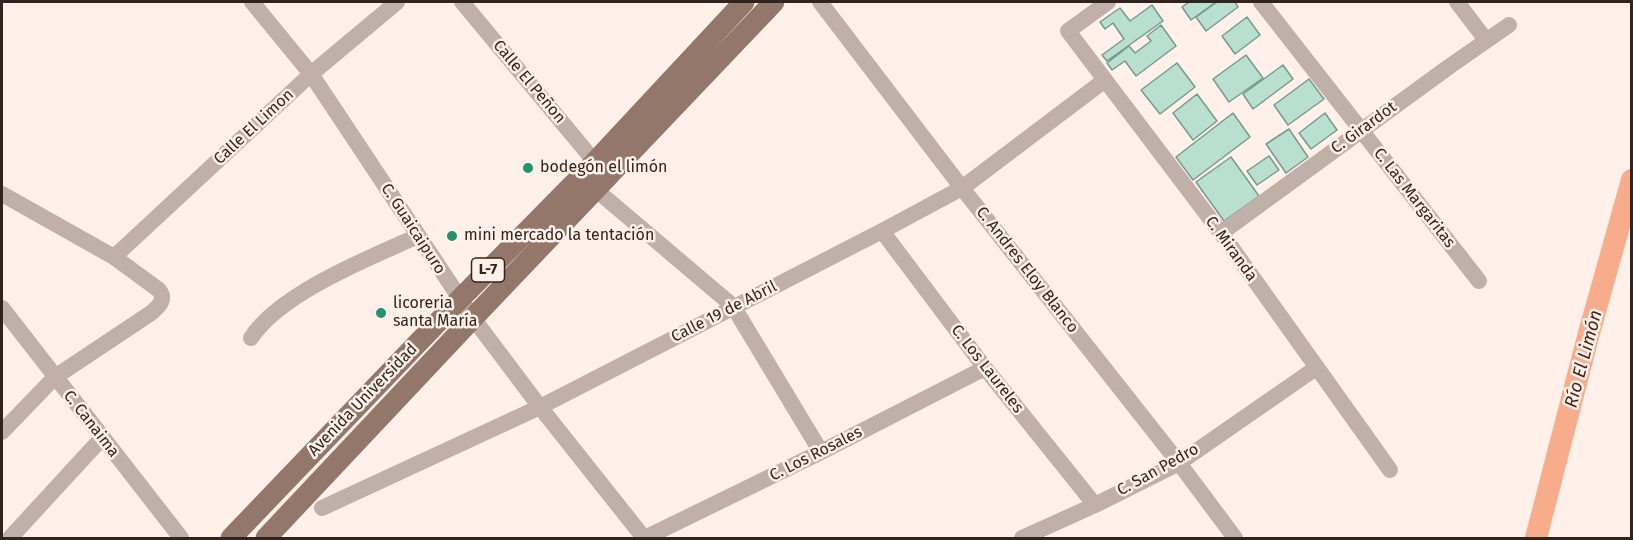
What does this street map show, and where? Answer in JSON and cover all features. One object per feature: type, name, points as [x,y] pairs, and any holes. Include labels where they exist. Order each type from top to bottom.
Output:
[{"type":"main road","name":"Avenida Universidad","points":[[231,538],[595,162],[744,2]]},
{"type":"main road","name":"Avenida Universidad","points":[[266,538],[767,9]]},
{"type":"street","name":"C. Guaicaipuro","points":[[252,2],[311,74],[473,318],[540,407],[645,538]]},
{"type":"street","name":"Calle El Limon","points":[[114,257],[311,74],[397,2]]},
{"type":"street","name":"Calle El Peñon","points":[[462,2],[595,162]]},
{"type":"street","points":[[744,2],[767,9]]},
{"type":"street","name":"C. Andres Eloy Blanco","points":[[820,2],[962,188],[1179,463],[1234,538]]},
{"type":"street","name":"C. Miranda","points":[[1108,2],[1068,31],[1221,233],[1390,470]]},
{"type":"street","name":"C. Las Margaritas","points":[[1261,2],[1479,281]]},
{"type":"street","points":[[1457,2],[1486,40]]},
{"type":"street","name":"C. Girardot","points":[[1221,233],[1360,130],[1509,25]]},
{"type":"street","name":"Calle 19 de Abril","points":[[322,508],[540,407],[962,188],[1105,80]]},
{"type":"street","points":[[595,189],[733,306],[821,452]]},
{"type":"street","points":[[2,195],[114,257],[162,293],[161,303],[151,313],[55,377],[2,432]]},
{"type":"street","name":"C. Los Laureles","points":[[882,231],[985,368],[1095,505]]},
{"type":"street","points":[[251,338],[256,329],[270,316],[297,296],[353,266],[418,236]]},
{"type":"street","name":"C. Canaima","points":[[2,308],[181,538]]},
{"type":"street","name":"C. Los Rosales","points":[[645,538],[985,368]]},
{"type":"street","name":"C. San Pedro","points":[[1022,538],[1179,463],[1316,368]]},
{"type":"street","points":[[10,538],[102,438]]},
{"type":"building","points":[[1189,2],[1216,2],[1191,20],[1182,7]]},
{"type":"building","points":[[1217,2],[1235,2],[1238,7],[1206,31],[1196,17]]},
{"type":"building","points":[[1152,5],[1163,21],[1107,61],[1102,55],[1124,39],[1113,23],[1105,29],[1100,22],[1120,8],[1130,21]]},
{"type":"building","points":[[1247,17],[1260,35],[1235,54],[1222,36]]},
{"type":"building","points":[[1161,25],[1176,46],[1136,76],[1125,61],[1112,70],[1107,63],[1129,46],[1135,53],[1151,41],[1147,36]]},
{"type":"building","points":[[1246,55],[1263,78],[1229,102],[1213,79]]},
{"type":"building","points":[[1177,63],[1195,87],[1160,114],[1141,90]]},
{"type":"building","points":[[1283,65],[1293,79],[1253,109],[1243,94]]},
{"type":"building","points":[[1309,79],[1324,99],[1288,125],[1274,105]]},
{"type":"building","points":[[1197,94],[1217,121],[1193,140],[1173,113]]},
{"type":"building","points":[[1233,113],[1250,137],[1193,180],[1176,157]]},
{"type":"building","points":[[1325,113],[1337,130],[1311,149],[1299,133]]},
{"type":"building","points":[[1289,129],[1308,157],[1286,173],[1266,144]]},
{"type":"building","points":[[1269,156],[1279,170],[1257,185],[1247,171]]},
{"type":"building","points":[[1231,157],[1259,196],[1224,221],[1196,182]]},
{"type":"waterway","name":"Río El Limón","points":[[1536,538],[1589,333],[1632,180]]},
{"type":"place","name":"bodegón el limón","points":[[528,168]]},
{"type":"place","name":"mini mercado la tentación","points":[[452,236]]},
{"type":"place","name":"licoreria santa María","points":[[381,313]]}]
